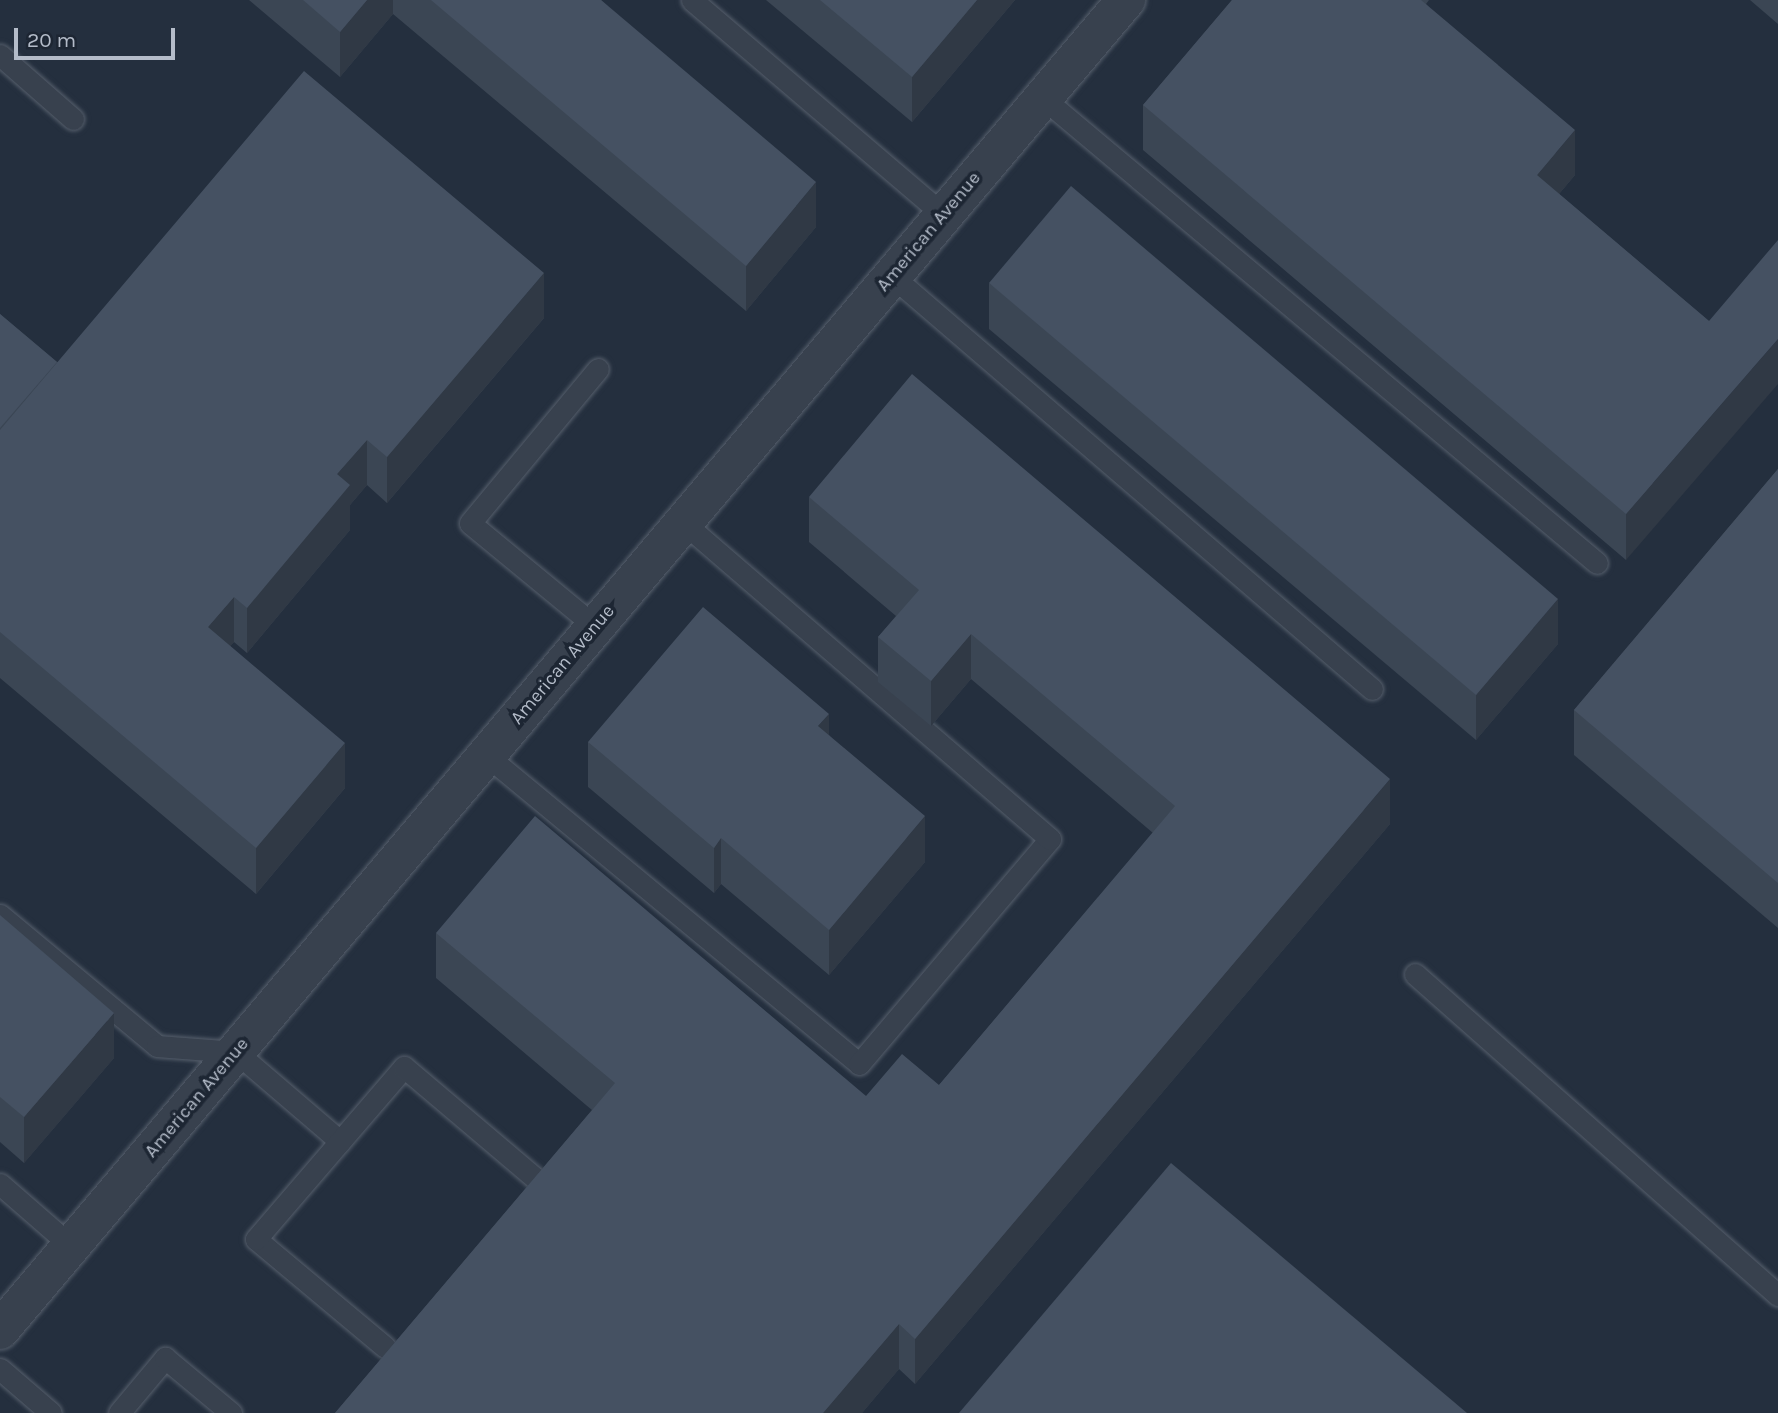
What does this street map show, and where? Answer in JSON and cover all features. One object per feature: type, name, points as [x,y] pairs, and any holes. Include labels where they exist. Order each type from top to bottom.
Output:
[{"type":"street","name":"American Avenue","points":[[0,1330],[1126,0]]},
{"type":"lane","points":[[692,0],[944,215]]},
{"type":"lane","points":[[0,55],[73,119]]},
{"type":"lane","points":[[1043,98],[1597,563]]},
{"type":"lane","points":[[892,276],[1372,689]]},
{"type":"lane","points":[[596,627],[470,523],[598,369]]},
{"type":"lane","points":[[486,755],[859,1064],[1050,839],[684,523]]},
{"type":"lane","points":[[0,915],[157,1046],[236,1052],[340,1141]]},
{"type":"lane","points":[[1415,974],[1778,1295]]},
{"type":"lane","points":[[385,1347],[256,1239],[404,1067],[542,1184]]},
{"type":"lane","points":[[0,1184],[71,1246]]},
{"type":"lane","points":[[119,1413],[165,1358],[231,1413]]},
{"type":"lane","points":[[0,1369],[51,1413]]},
{"type":"building","points":[[303,0],[367,0],[340,32]]},
{"type":"building","points":[[431,0],[601,0],[816,182],[746,266]]},
{"type":"building","points":[[820,0],[977,0],[912,77]]},
{"type":"building","points":[[1232,0],[1421,0],[1575,130],[1537,175],[1709,321],[1778,240],[1778,339],[1626,514],[1143,105]]},
{"type":"building","points":[[304,71],[544,273],[387,457],[367,440],[337,474],[350,485],[247,608],[234,597],[208,627],[345,743],[256,848],[0,632],[0,430]]},
{"type":"building","points":[[1071,186],[1558,599],[1476,695],[989,283]]},
{"type":"building","points":[[0,314],[57,362],[0,428]]},
{"type":"building","points":[[912,374],[1390,779],[915,1339],[899,1324],[823,1413],[335,1413],[615,1083],[436,933],[535,816],[866,1096],[902,1054],[939,1085],[1175,806],[971,634],[931,681],[878,637],[919,590],[809,497]]},
{"type":"building","points":[[1778,469],[1778,883],[1574,710]]},
{"type":"building","points":[[703,607],[829,714],[818,726],[925,816],[829,930],[721,838],[714,848],[588,742]]},
{"type":"building","points":[[0,915],[114,1013],[24,1117],[0,1097]]},
{"type":"building","points":[[1171,1163],[1467,1413],[959,1413]]}]
